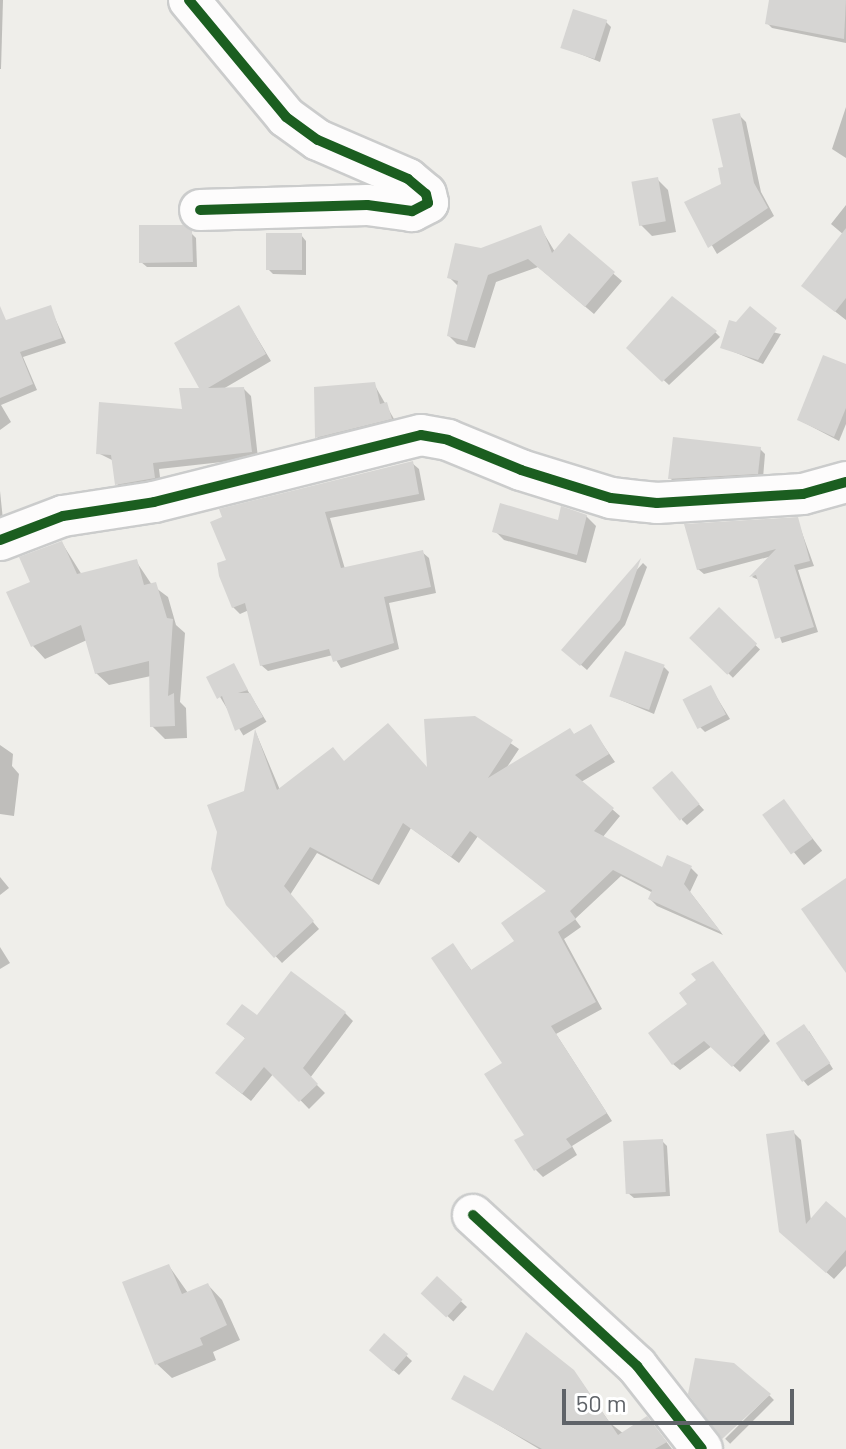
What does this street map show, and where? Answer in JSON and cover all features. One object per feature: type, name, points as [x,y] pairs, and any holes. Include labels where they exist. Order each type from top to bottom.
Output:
[{"type":"street","points":[[189,0],[286,117],[318,140],[408,179],[426,194],[428,203],[412,211],[367,205],[200,210]]},
{"type":"street","points":[[0,540],[63,516],[154,502],[421,435],[448,440],[521,470],[611,498],[657,503],[803,494],[846,482]]},
{"type":"street","points":[[473,1215],[519,1263],[637,1366],[702,1449]]},
{"type":"building","points":[[769,0],[846,0],[844,39],[765,24]]},
{"type":"building","points":[[573,9],[607,20],[595,59],[560,48]]},
{"type":"building","points":[[740,113],[754,183],[768,208],[708,248],[684,202],[721,184],[718,168],[723,167],[712,119]]},
{"type":"building","points":[[658,177],[666,221],[639,226],[631,182]]},
{"type":"building","points":[[139,225],[183,225],[192,231],[193,262],[139,263]]},
{"type":"building","points":[[541,225],[552,253],[569,233],[615,272],[585,307],[528,259],[488,275],[467,341],[447,336],[458,281],[447,278],[455,243],[481,248]]},
{"type":"building","points":[[846,228],[846,298],[835,312],[801,286]]},
{"type":"building","points":[[266,233],[302,233],[302,270],[266,270]]},
{"type":"building","points":[[672,296],[717,331],[662,382],[626,348]]},
{"type":"building","points":[[51,305],[62,338],[20,352],[33,384],[0,398],[0,306],[6,320]]},
{"type":"building","points":[[239,305],[266,354],[208,388],[244,387],[252,452],[153,463],[155,478],[115,485],[111,455],[96,454],[99,402],[182,409],[179,388],[199,388],[174,343]]},
{"type":"building","points":[[750,306],[777,328],[758,360],[720,348],[729,320],[736,322]]},
{"type":"building","points":[[823,355],[846,364],[846,408],[834,437],[797,420]]},
{"type":"building","points":[[375,382],[380,404],[387,402],[392,419],[315,438],[314,387]]},
{"type":"building","points":[[673,437],[761,447],[758,474],[668,479]]},
{"type":"building","points":[[413,461],[419,494],[325,512],[341,568],[423,550],[431,587],[384,597],[394,643],[333,662],[329,649],[260,666],[245,603],[232,608],[219,576],[217,563],[226,560],[210,522],[222,517],[219,509]]},
{"type":"building","points":[[500,503],[558,520],[561,506],[587,515],[577,555],[492,532]]},
{"type":"building","points":[[798,517],[810,561],[794,565],[814,627],[775,639],[756,575],[749,577],[776,549],[697,570],[684,524]]},
{"type":"building","points":[[62,541],[77,574],[137,559],[144,585],[156,582],[167,618],[173,619],[168,696],[174,693],[175,726],[150,727],[149,661],[95,674],[81,625],[31,647],[6,592],[30,582],[19,557]]},
{"type":"building","points":[[641,558],[620,620],[580,666],[561,650]]},
{"type":"building","points":[[719,607],[757,644],[727,675],[689,638]]},
{"type":"building","points":[[625,651],[665,665],[649,710],[609,696]]},
{"type":"building","points":[[234,663],[248,690],[238,693],[250,693],[263,717],[235,731],[222,696],[217,699],[206,677]]},
{"type":"building","points":[[711,685],[726,714],[697,729],[682,700]]},
{"type":"building","points":[[475,716],[513,740],[488,778],[570,728],[574,734],[591,724],[609,754],[575,775],[614,808],[594,831],[662,867],[667,855],[692,866],[684,884],[721,932],[648,899],[652,890],[613,870],[570,911],[576,919],[558,932],[596,1002],[551,1026],[607,1113],[566,1139],[572,1147],[534,1171],[514,1140],[524,1135],[484,1074],[502,1063],[431,958],[453,943],[471,970],[514,941],[501,923],[546,891],[470,831],[451,857],[403,823],[372,880],[310,847],[284,886],[314,921],[274,958],[226,905],[211,869],[217,832],[207,805],[244,791],[255,729],[277,790],[333,747],[344,761],[388,723],[427,767],[424,719]]},
{"type":"building","points":[[672,771],[700,804],[680,821],[652,788]]},
{"type":"building","points":[[784,799],[813,839],[791,855],[762,815]]},
{"type":"building","points":[[846,878],[846,973],[801,909]]},
{"type":"building","points":[[713,961],[765,1033],[732,1067],[704,1041],[672,1065],[648,1033],[687,1004],[679,993],[696,980],[691,974]]},
{"type":"building","points":[[291,971],[346,1012],[303,1068],[318,1084],[299,1102],[264,1067],[242,1094],[215,1073],[245,1038],[226,1024],[242,1004],[257,1015]]},
{"type":"building","points":[[804,1024],[830,1063],[802,1082],[776,1043]]},
{"type":"building","points":[[794,1130],[806,1224],[826,1201],[846,1218],[846,1250],[826,1273],[779,1232],[766,1134]]},
{"type":"building","points":[[663,1139],[666,1192],[626,1194],[623,1141]]},
{"type":"building","points":[[169,1264],[182,1294],[208,1283],[227,1325],[200,1338],[203,1345],[155,1365],[122,1282]]},
{"type":"building","points":[[437,1276],[463,1300],[446,1317],[421,1294]]},
{"type":"building","points":[[526,1332],[574,1370],[618,1435],[647,1416],[667,1442],[655,1449],[542,1449],[451,1399],[464,1375],[493,1391]]},
{"type":"building","points":[[384,1333],[408,1354],[393,1371],[369,1350]]},
{"type":"building","points":[[695,1358],[734,1363],[771,1394],[722,1439],[688,1394]]},
{"type":"cycle path","points":[[189,0],[286,117],[318,140],[408,179],[426,194],[428,203],[412,211],[367,205],[200,210]]},
{"type":"cycle path","points":[[0,540],[63,516],[154,502],[421,435],[448,440],[521,470],[611,498],[657,503],[803,494],[846,482]]},
{"type":"cycle path","points":[[473,1215],[637,1366],[702,1449]]}]
